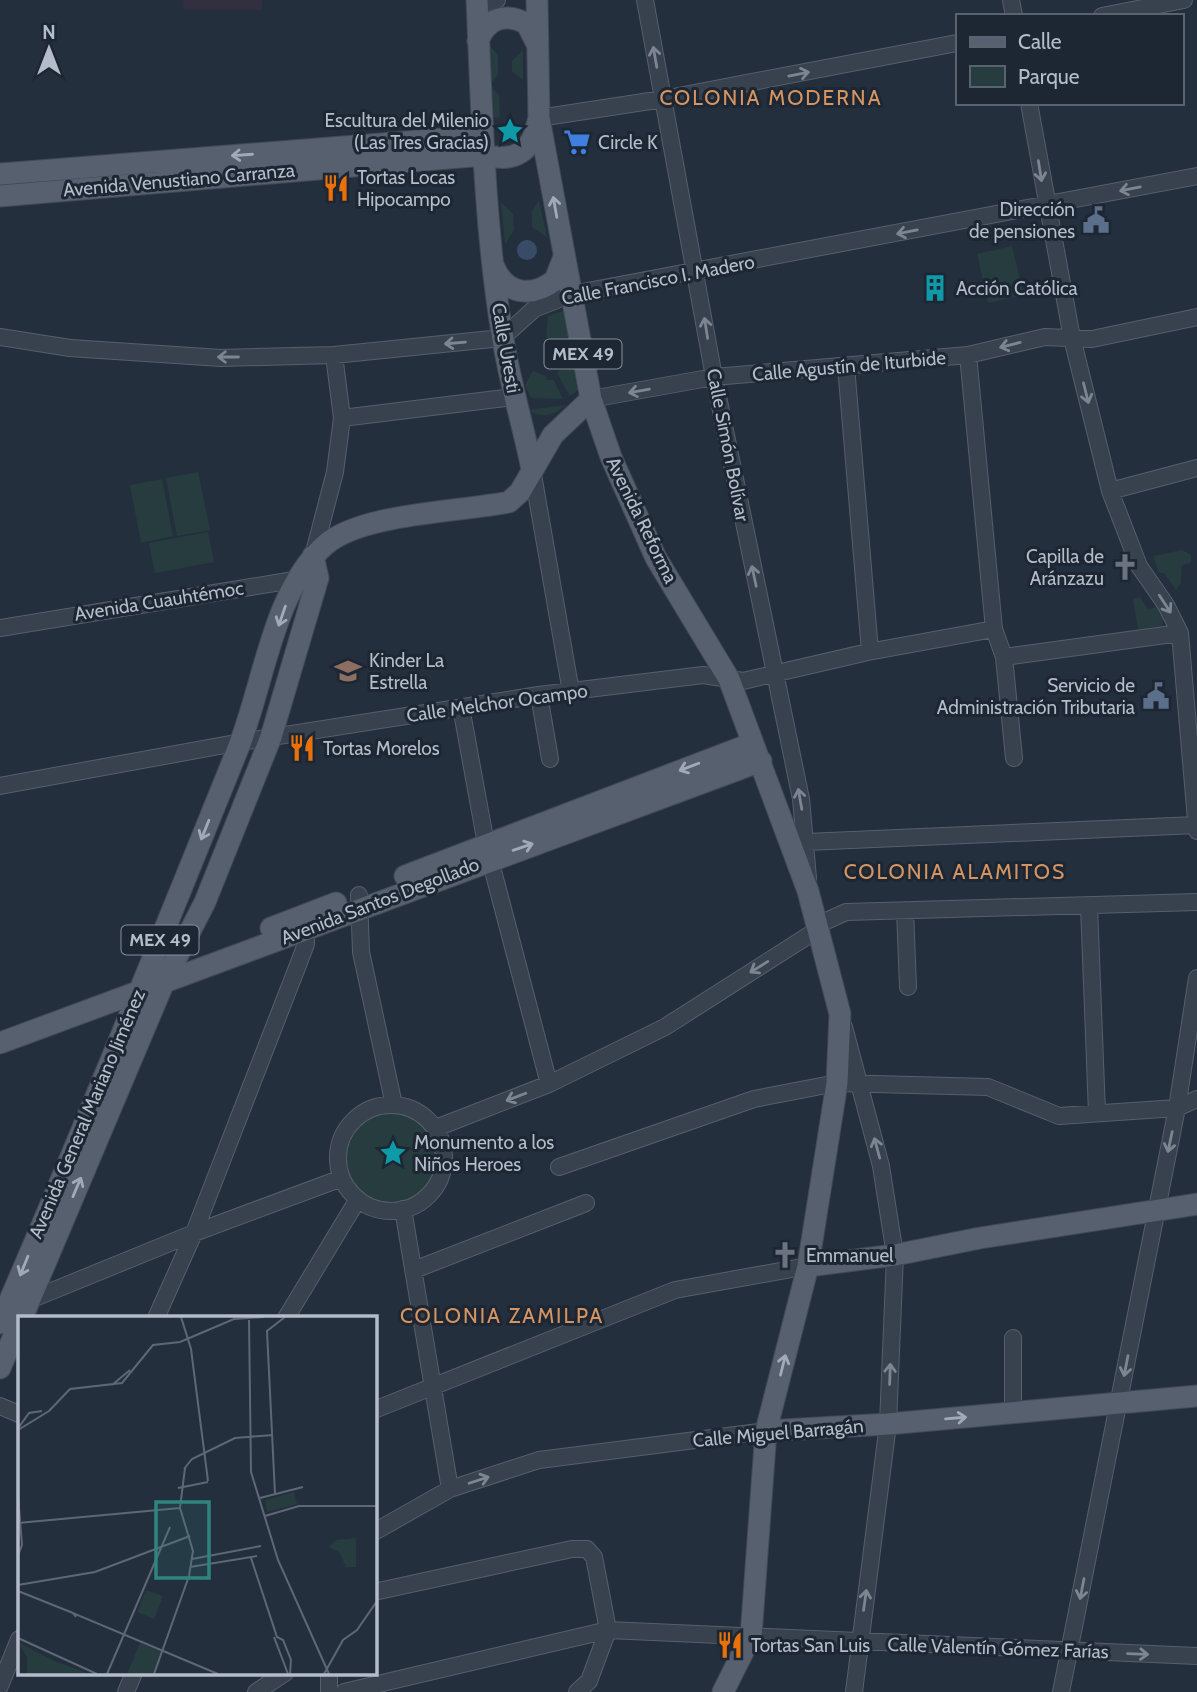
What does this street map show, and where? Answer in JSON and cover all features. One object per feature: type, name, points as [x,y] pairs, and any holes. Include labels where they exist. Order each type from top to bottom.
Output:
[{"type":"main road","name":"Avenida Reforma","points":[[537,0],[539,118],[590,395],[611,457],[656,558],[729,679],[808,891],[817,930],[836,988],[840,1014],[837,1083],[808,1266],[766,1431],[751,1636]]},
{"type":"main road","name":"Calle Uresti","points":[[484,2],[478,41],[493,265],[513,397],[522,421],[532,469]]},
{"type":"main road","points":[[478,41],[489,23],[508,17],[527,24],[536,42]]},
{"type":"main road","points":[[483,146],[507,158],[518,154],[535,138],[539,118]]},
{"type":"main road","name":"Avenida Venustiano Carranza","points":[[0,174],[483,146]]},
{"type":"main road","name":"Avenida Venustiano Carranza","points":[[0,196],[483,146]]},
{"type":"main road","points":[[493,265],[508,286],[533,292],[555,280],[562,269],[564,256]]},
{"type":"main road","points":[[522,421],[535,423],[560,418],[590,395]]},
{"type":"main road","points":[[313,556],[328,542],[348,532],[388,521],[509,502],[520,492],[558,428],[590,395]]},
{"type":"main road","name":"Avenida General Mariano Jiménez","points":[[13,1314],[154,979],[296,578],[313,556]]},
{"type":"main road","name":"Avenida General Mariano Jiménez","points":[[0,1368],[13,1314],[154,979],[205,902],[271,737],[318,578],[313,556]]},
{"type":"main road","points":[[264,669],[290,677]]},
{"type":"main road","name":"Avenida Santos Degollado","points":[[0,1043],[154,979],[757,752]]},
{"type":"main road","name":"Avenida Santos Degollado","points":[[0,1028],[154,979]]},
{"type":"main road","points":[[808,1266],[895,1255],[980,1238],[1197,1205]]},
{"type":"main road","name":"Calle Miguel Barragán","points":[[766,1431],[888,1424],[1197,1396]]},
{"type":"main road","points":[[723,1692],[751,1636]]},
{"type":"street","name":"Calle Simón Bolívar","points":[[645,0],[697,271],[714,377],[801,799],[808,891]]},
{"type":"street","points":[[1112,14],[1184,0]]},
{"type":"street","points":[[539,118],[663,100],[956,43]]},
{"type":"street","points":[[806,842],[1197,828],[1191,688],[1180,633],[1166,605],[1139,566],[1110,491],[1072,338],[1029,105]]},
{"type":"street","name":"Calle Francisco I. Madero","points":[[502,338],[534,309],[572,294],[1197,176]]},
{"type":"street","name":"Calle Agustín de Iturbide","points":[[590,395],[714,377],[968,355],[1045,337],[1092,339],[1197,317]]},
{"type":"street","points":[[0,337],[70,348],[221,358],[334,355],[502,338]]},
{"type":"street","name":"Avenida General Mariano Jiménez","points":[[313,556],[335,472],[342,418],[334,355]]},
{"type":"street","points":[[968,355],[994,629],[1004,657],[1014,758]]},
{"type":"street","points":[[846,366],[870,651]]},
{"type":"street","points":[[342,418],[513,397]]},
{"type":"street","points":[[1110,491],[1197,468]]},
{"type":"street","name":"Calle Uresti","points":[[532,469],[571,692]]},
{"type":"street","name":"Avenida Cuauhtémoc","points":[[0,628],[296,578],[318,578]]},
{"type":"street","name":"Calle Melchor Ocampo","points":[[0,786],[240,742],[539,695],[703,675],[743,681],[870,651],[994,629]]},
{"type":"street","points":[[1004,657],[1180,633]]},
{"type":"street","points":[[539,695],[551,759]]},
{"type":"street","points":[[461,707],[488,852],[549,1084]]},
{"type":"street","points":[[358,902],[361,952],[394,1105]]},
{"type":"street","points":[[436,1128],[549,1084],[665,1027],[817,930],[824,922],[846,912],[1197,902]]},
{"type":"street","points":[[1089,906],[1097,1113]]},
{"type":"street","points":[[905,910],[908,987]]},
{"type":"street","points":[[157,1316],[194,1233],[298,965],[306,923]]},
{"type":"street","points":[[1061,1692],[1177,1108],[1197,978]]},
{"type":"street","points":[[840,1014],[881,1166],[895,1255],[888,1424],[853,1692]]},
{"type":"street","points":[[559,1167],[754,1099],[837,1083],[988,1087],[1059,1116],[1177,1108],[1197,1099]]},
{"type":"street","points":[[394,1105],[409,1107],[424,1116],[436,1128],[443,1143],[442,1175],[433,1191],[420,1203],[403,1209],[374,1208],[358,1199],[342,1178],[338,1157],[346,1130],[368,1110],[394,1105]]},
{"type":"street","points":[[13,1314],[194,1233],[342,1178]]},
{"type":"street","points":[[287,1316],[358,1199]]},
{"type":"street","points":[[414,1270],[586,1203]]},
{"type":"street","points":[[403,1209],[450,1489]]},
{"type":"street","points":[[376,1409],[674,1290],[808,1266]]},
{"type":"street","points":[[1013,1338],[1013,1413]]},
{"type":"street","points":[[0,1406],[18,1414]]},
{"type":"street","name":"Calle Miguel Barragán","points":[[376,1531],[450,1489],[539,1460],[766,1431]]},
{"type":"street","points":[[376,1592],[572,1549],[587,1549],[594,1557],[608,1630],[589,1681],[577,1692]]},
{"type":"street","name":"Calle Valentín Gómez Farías","points":[[344,1692],[608,1630],[1197,1656]]},
{"type":"street","points":[[0,1686],[18,1641]]},
{"type":"street","points":[[126,1692],[134,1674]]},
{"type":"street","points":[[256,1692],[283,1674]]},
{"type":"street","points":[[329,1674],[329,1692]]},
{"type":"shaded area","points":[[183,0],[262,0],[262,10],[184,10]]},
{"type":"green space","points":[[488,44],[498,55],[498,74],[493,82],[489,74]]},
{"type":"green space","points":[[523,50],[523,80],[512,71],[512,61]]},
{"type":"green space","points":[[491,87],[499,95],[500,116],[497,118],[492,116]]},
{"type":"green space","points":[[539,200],[547,237],[532,227],[532,211]]},
{"type":"green space","points":[[501,202],[513,214],[514,230],[505,244]]},
{"type":"green space","points":[[1012,246],[1024,295],[988,303],[977,254]]},
{"type":"green space","points":[[563,311],[570,343],[563,346],[546,337],[548,316]]},
{"type":"green space","points":[[565,350],[574,351],[580,389],[570,396],[557,373],[565,364]]},
{"type":"green space","points":[[533,371],[546,376],[547,380],[554,380],[563,399],[531,398],[525,385]]},
{"type":"green space","points":[[566,405],[548,415],[538,415],[529,410]]},
{"type":"green space","points":[[198,472],[210,530],[177,536],[166,478]]},
{"type":"green space","points":[[162,479],[173,536],[141,543],[130,485]]},
{"type":"green space","points":[[208,532],[214,562],[155,573],[149,543]]},
{"type":"green space","points":[[1182,550],[1191,555],[1191,563],[1182,565],[1181,583],[1176,590],[1164,573],[1159,573],[1153,556]]},
{"type":"green space","points":[[1140,597],[1148,609],[1160,606],[1164,613],[1162,626],[1138,629],[1133,599]]},
{"type":"green space","points":[[393,1113],[411,1116],[426,1126],[436,1141],[439,1159],[436,1177],[426,1192],[411,1202],[393,1205],[375,1202],[360,1192],[350,1177],[347,1159],[350,1141],[360,1126],[375,1116]]},
{"type":"water","points":[[510,123],[516,125],[516,137],[510,139],[504,137],[502,131],[504,125]]},
{"type":"water","points":[[527,240],[534,243],[537,250],[534,257],[527,260],[520,257],[517,250],[520,243]]},
{"type":"place","name":"Escultura del Milenio (Las Tres Gracias)","points":[[510,131]]},
{"type":"place","name":"Circle K","points":[[577,142]]},
{"type":"place","name":"Tortas Locas Hipocampo","points":[[336,188]]},
{"type":"place","name":"Dirección de pensiones","points":[[1096,220]]},
{"type":"place","name":"Acción Católica","points":[[935,288]]},
{"type":"place","name":"Capilla de Aránzazu","points":[[1125,567]]},
{"type":"place","name":"Kinder La Estrella","points":[[348,671]]},
{"type":"place","name":"Servicio de Administración Tributaria","points":[[1156,696]]},
{"type":"place","name":"Tortas Morelos","points":[[302,748]]},
{"type":"place","name":"Monumento a los Niños Heroes","points":[[393,1153]]},
{"type":"place","name":"Emmanuel","points":[[785,1255]]},
{"type":"place","name":"Tortas San Luis","points":[[730,1645]]},
{"type":"district","name":"COLONIA MODERNA","points":[[771,97]]},
{"type":"district","name":"COLONIA ALAMITOS","points":[[955,871]]},
{"type":"district","name":"COLONIA ZAMILPA","points":[[502,1315]]}]
